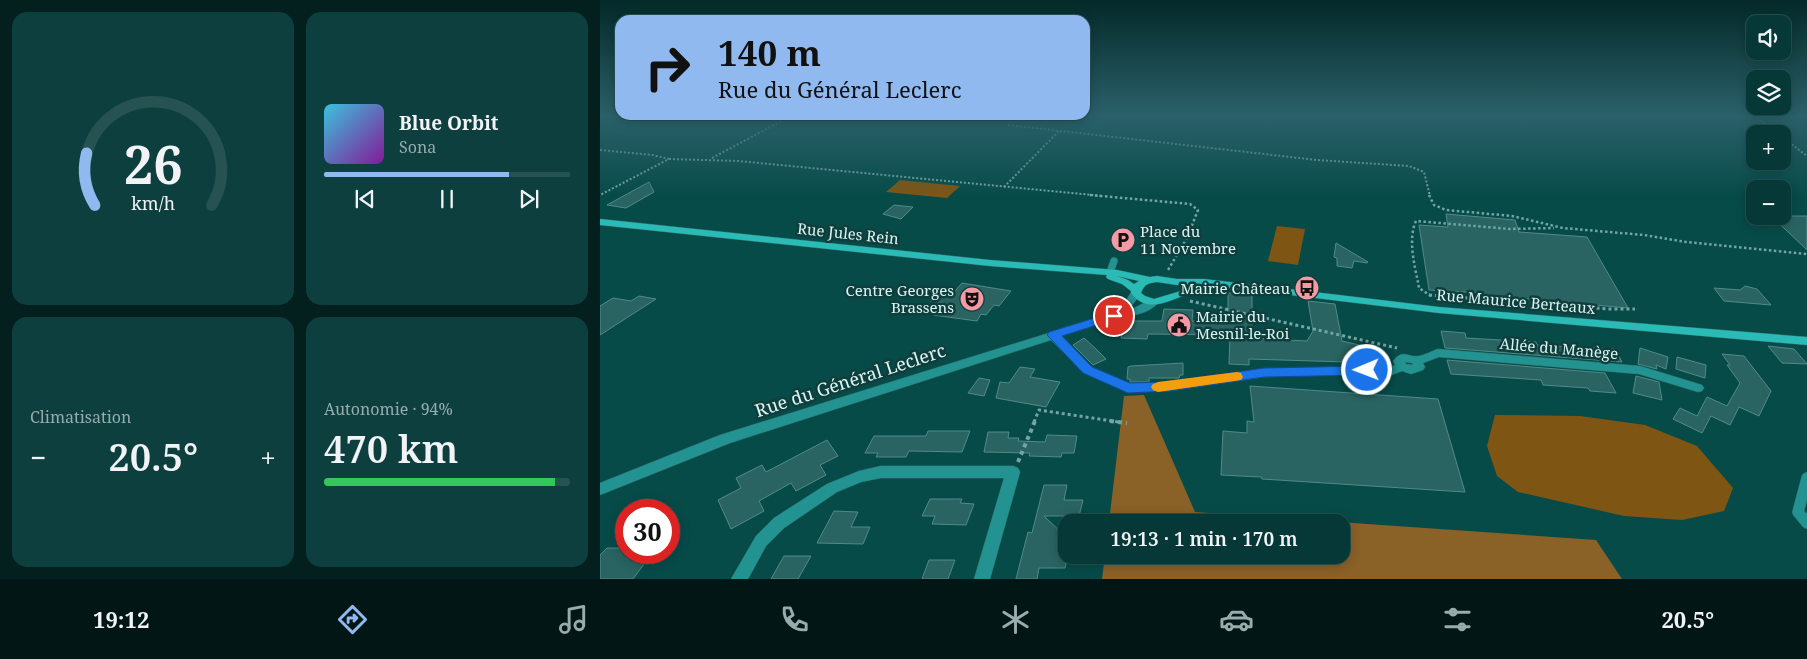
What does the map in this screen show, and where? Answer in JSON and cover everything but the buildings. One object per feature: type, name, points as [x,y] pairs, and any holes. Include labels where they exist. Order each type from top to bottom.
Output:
[{"type":"main road","name":"Rue Jules Rein","points":[[600,222],[990,263],[1110,272],[1151,280]]},
{"type":"main road","name":"Rue Jules Rein","points":[[1093,272],[1117,278],[1136,292]]},
{"type":"main road","name":"Rue Maurice Berteaux","points":[[1151,280],[1204,282],[1474,314],[1807,340]]},
{"type":"main road","points":[[1151,280],[1141,284],[1136,292],[1142,300],[1154,302]]},
{"type":"main road","points":[[1165,280],[1174,287],[1174,294],[1171,297]]},
{"type":"main road","name":"Rue Maurice Berteaux","points":[[1154,302],[1189,291],[1222,285]]},
{"type":"street","name":"Rue du Général Leclerc","points":[[1114,316],[1127,307],[1136,292]]},
{"type":"street","name":"Rue du Général Leclerc","points":[[600,489],[725,439],[1114,316],[1127,315],[1154,302]]},
{"type":"street","name":"Allée du Manège","points":[[1053,335],[1088,370],[1128,388],[1169,387],[1264,373],[1367,370],[1389,372],[1409,362],[1438,353],[1640,370],[1698,388]]},
{"type":"street","points":[[739,579],[762,541],[779,522],[832,488],[859,477],[881,472],[1013,472],[982,579]]},
{"type":"lane","points":[[1110,272],[1114,260]]},
{"type":"lane","points":[[1807,478],[1798,512],[1807,523]]},
{"type":"path","points":[[711,159],[741,142]]},
{"type":"path","points":[[1004,187],[1048,142]]},
{"type":"path","points":[[1157,142],[1308,159],[1409,166],[1424,172],[1431,201],[1440,208],[1512,216],[1563,228]]},
{"type":"path","points":[[1791,144],[1807,156]]},
{"type":"path","points":[[600,150],[653,155],[669,159],[711,159],[1091,196],[1166,201],[1196,207],[1198,210],[1187,238],[1165,280]]},
{"type":"path","points":[[600,195],[669,159]]},
{"type":"path","points":[[1635,309],[1609,309],[1431,296],[1419,288],[1414,266],[1413,223],[1416,221],[1510,229],[1563,228],[1644,235],[1686,242],[1807,254]]},
{"type":"path","points":[[1171,297],[1406,350],[1409,362]]},
{"type":"path","points":[[1013,472],[1039,410],[1127,423]]},
{"type":"shaded area","points":[[900,180],[960,186],[947,198],[886,192]]},
{"type":"shaded area","points":[[1277,226],[1305,229],[1298,265],[1268,261]]},
{"type":"shaded area","points":[[1144,395],[1195,512],[1224,514],[1110,514],[1124,396]]},
{"type":"shaded area","points":[[1495,415],[1580,416],[1645,425],[1697,446],[1733,488],[1724,511],[1682,520],[1624,516],[1518,492],[1497,476],[1487,446]]},
{"type":"shaded area","points":[[1350,523],[1596,540],[1622,579],[1102,579],[1104,564],[1350,564]]},
{"type":"slow traffic","points":[[1158,387],[1237,377]]},
{"type":"place","name":"Place du 11 Novembre","points":[[1123,240]]},
{"type":"place","name":"Mairie Château","points":[[1307,288]]},
{"type":"place","name":"Centre Georges Brassens","points":[[972,299]]},
{"type":"place","name":"Mairie du Mesnil-le-Roi","points":[[1179,325]]},
{"type":"route","points":[[1114,316],[1053,335],[1088,370],[1128,388],[1169,387],[1264,373],[1367,370]]}]
